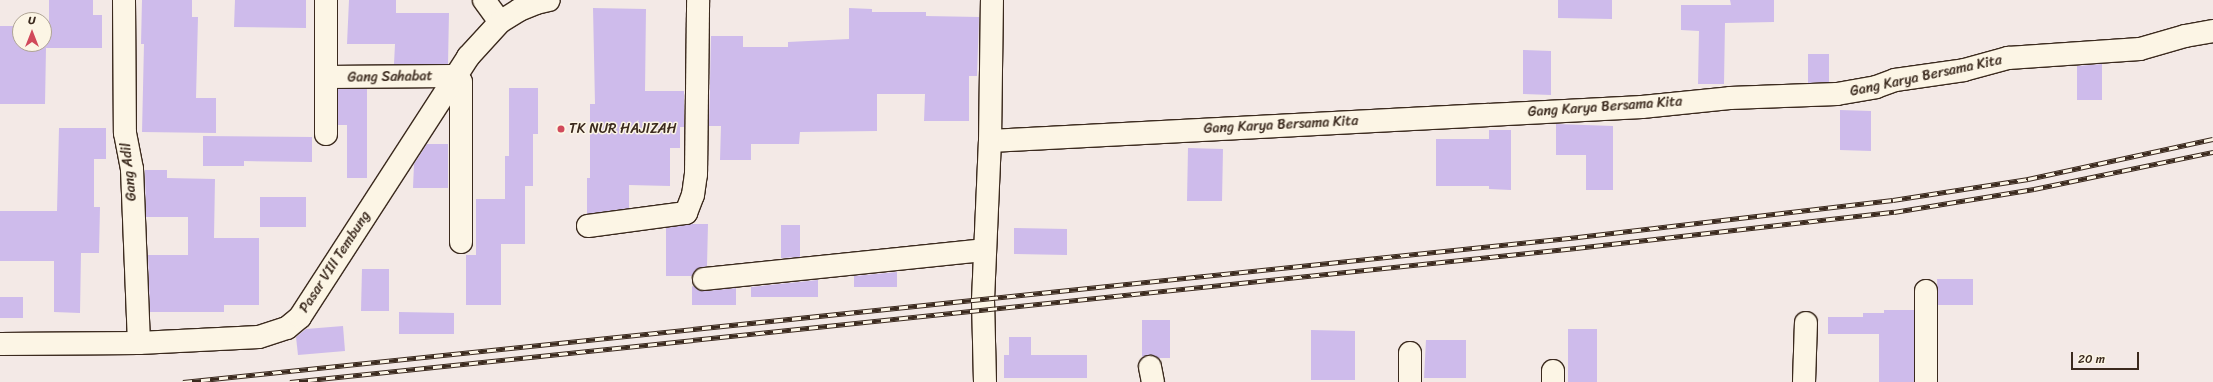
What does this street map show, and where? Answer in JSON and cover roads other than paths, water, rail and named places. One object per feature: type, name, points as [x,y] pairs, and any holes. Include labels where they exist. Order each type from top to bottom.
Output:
[{"type":"street","name":"Gang Adil","points":[[124,0],[125,133],[132,169],[139,343]]},
{"type":"street","points":[[326,0],[326,134]]},
{"type":"street","points":[[484,0],[500,22]]},
{"type":"street","name":"Pasar VIII Tembung","points":[[0,344],[139,343],[259,337],[287,328],[300,317],[454,76],[468,57],[500,22],[519,10],[550,0]]},
{"type":"street","points":[[588,226],[686,213],[693,195],[696,174],[698,0]]},
{"type":"street","points":[[985,382],[983,300],[990,141],[992,0]]},
{"type":"street","name":"Gang Karya Bersama Kita","points":[[990,141],[1642,107],[1730,98],[1837,94],[1876,87],[1895,80],[1964,70],[2008,58],[2140,49],[2185,36],[2213,32]]},
{"type":"street","points":[[454,76],[461,82],[463,90],[461,242]]},
{"type":"street","name":"Gang Sahabat","points":[[326,77],[454,76]]},
{"type":"street","points":[[704,279],[985,250]]},
{"type":"street","points":[[1926,291],[1926,382]]},
{"type":"street","points":[[1804,382],[1806,323]]},
{"type":"street","points":[[1410,353],[1410,382]]},
{"type":"railway","points":[[183,382],[1578,237],[1893,200],[2028,179],[2213,139]]},
{"type":"railway","points":[[290,382],[1576,248],[1894,212],[2034,189],[2213,152]]},
{"type":"place","name":"TK NUR HAJIZAH","points":[[561,129]]}]
